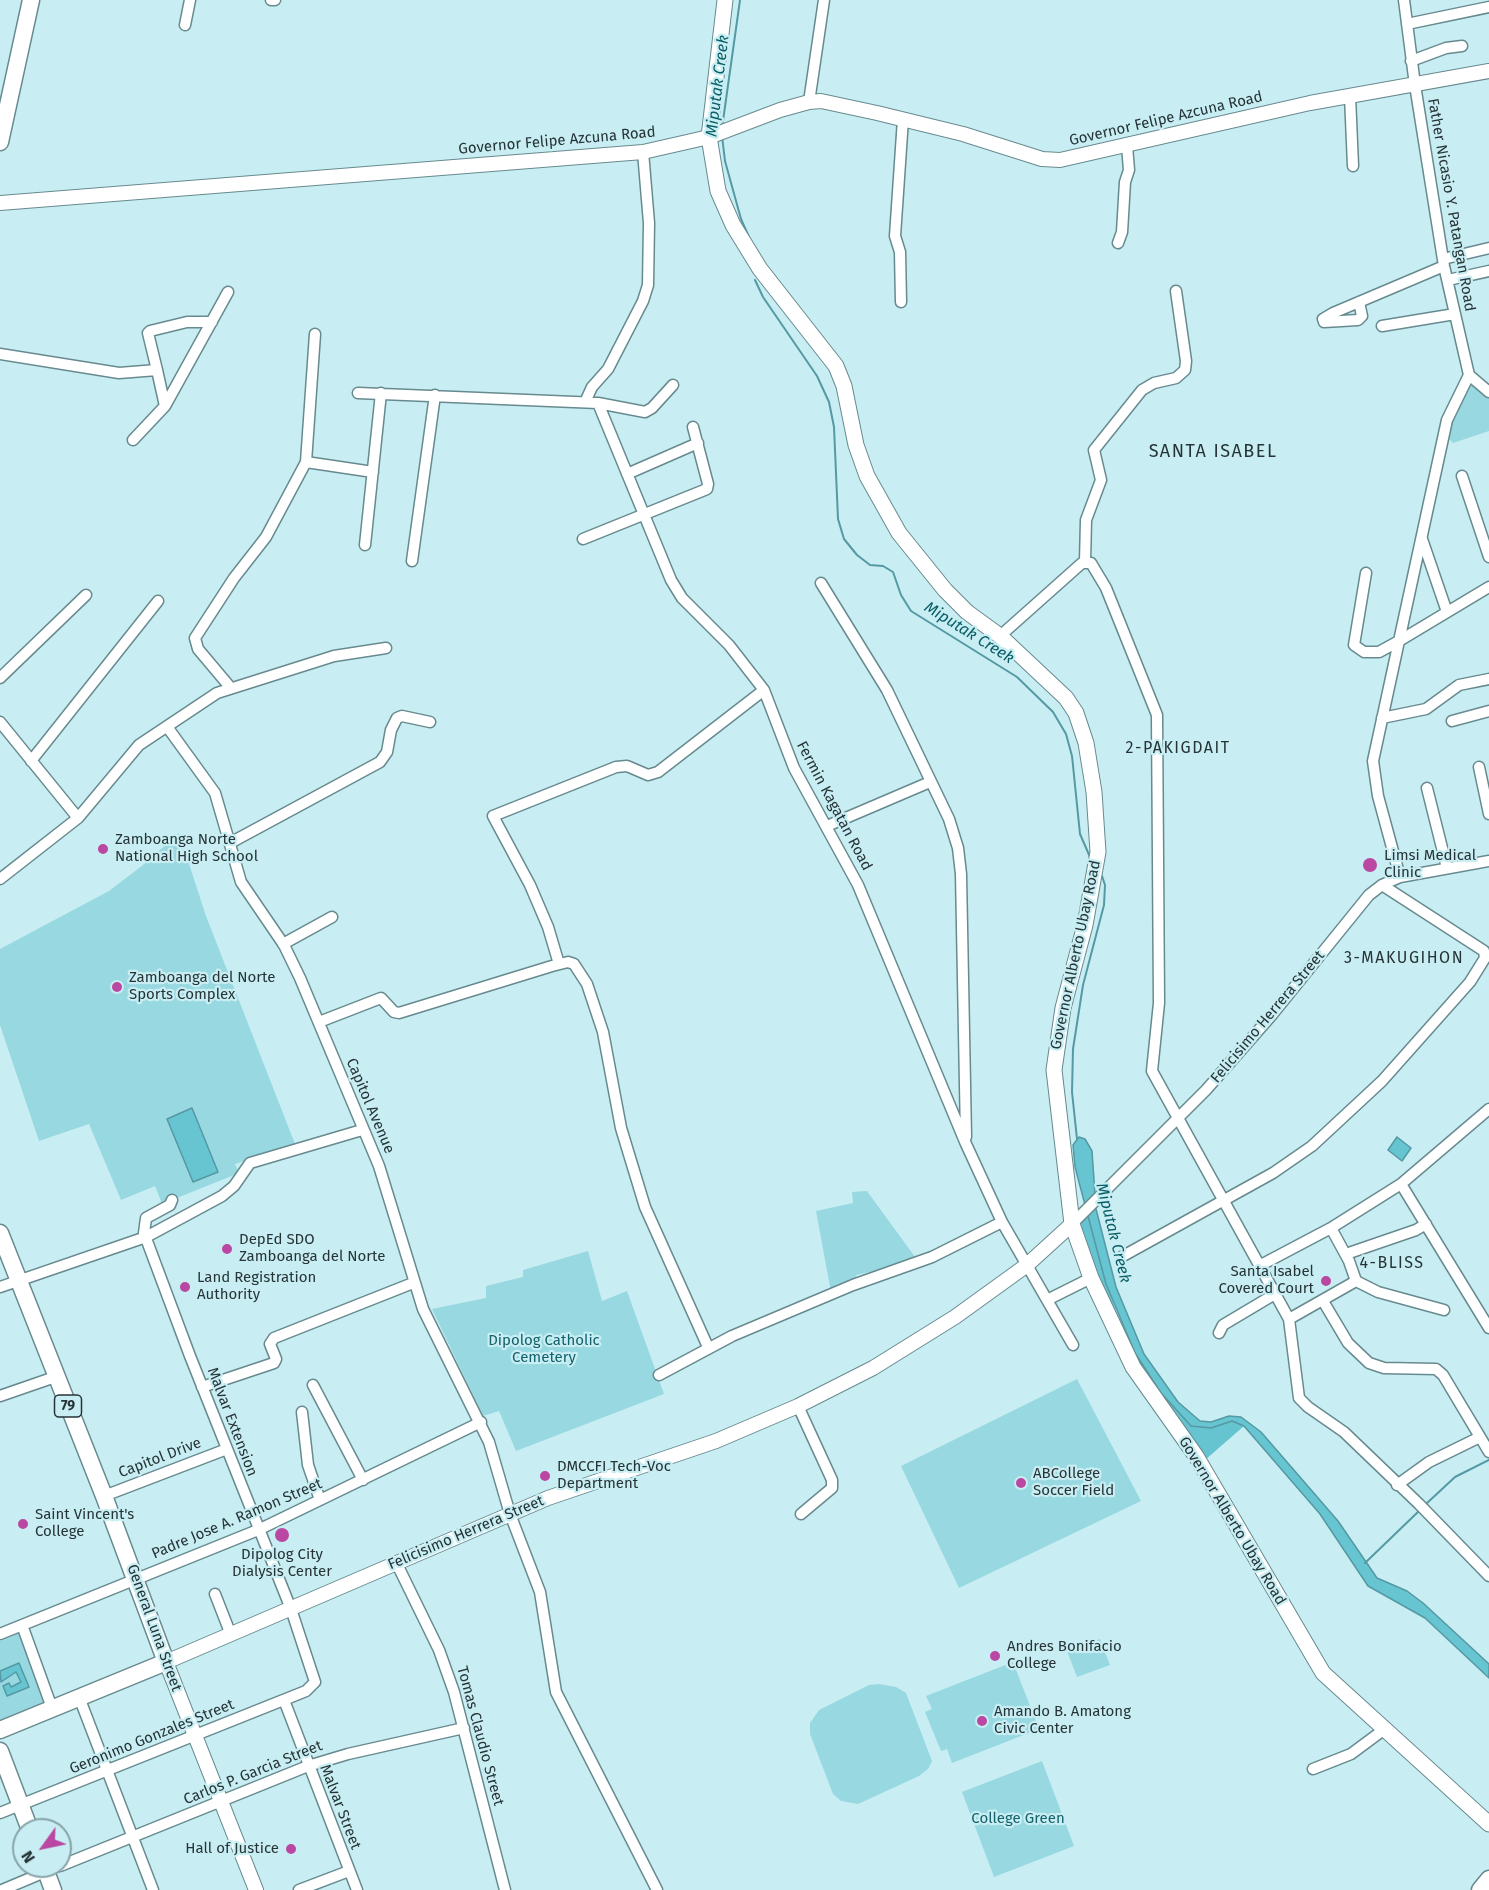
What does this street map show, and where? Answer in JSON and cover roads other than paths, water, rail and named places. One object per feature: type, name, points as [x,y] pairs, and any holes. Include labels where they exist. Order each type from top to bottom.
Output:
[{"type":"main road","points":[[0,142],[3,115],[31,0]]},
{"type":"main road","name":"Governor Alberto Ubay Road","points":[[725,0],[718,191],[733,225],[760,269],[836,366],[867,476],[900,533],[945,590],[967,612],[1000,636],[1054,686],[1076,713],[1086,743],[1094,792],[1098,852],[1075,967],[1063,1008],[1054,1070],[1072,1223],[1091,1278],[1133,1367],[1196,1456],[1313,1657],[1331,1682],[1386,1728],[1489,1824]]},
{"type":"main road","name":"General Luna Street","points":[[0,1233],[104,1496],[166,1662]]},
{"type":"main road","name":"Felicisimo Herrera Street","points":[[0,1730],[166,1662]]},
{"type":"main road","points":[[0,1751],[26,1818]]},
{"type":"main road","points":[[1480,1890],[1489,1879]]},
{"type":"street","points":[[185,25],[190,0]]},
{"type":"street","points":[[809,102],[824,0]]},
{"type":"street","name":"Father Nicasio Y. Patangan Road","points":[[1404,0],[1414,86],[1444,263],[1469,375]]},
{"type":"street","points":[[1407,24],[1489,7]]},
{"type":"street","points":[[1411,61],[1446,48],[1462,46]]},
{"type":"street","name":"Governor Felipe Azcuna Road","points":[[0,203],[643,152],[719,133],[809,102],[821,101],[963,134],[1042,159],[1060,160],[1350,96],[1489,71]]},
{"type":"street","points":[[1350,96],[1353,166]]},
{"type":"street","points":[[901,302],[900,252],[895,236],[903,119]]},
{"type":"street","points":[[1118,243],[1122,232],[1125,182],[1129,170],[1128,146]]},
{"type":"street","points":[[586,400],[622,342],[648,285],[649,223],[643,152]]},
{"type":"street","points":[[1359,302],[1444,263],[1489,248]]},
{"type":"street","points":[[1448,280],[1489,271]]},
{"type":"street","points":[[1000,636],[1085,562],[1086,520],[1101,480],[1095,450],[1142,390],[1154,383],[1176,378],[1185,370],[1186,361],[1176,291]]},
{"type":"street","points":[[133,440],[165,406],[228,292]]},
{"type":"street","points":[[1382,326],[1455,314]]},
{"type":"street","points":[[165,406],[148,333],[187,322],[212,321]]},
{"type":"street","points":[[230,687],[198,649],[195,638],[234,578],[266,537],[306,462],[315,334]]},
{"type":"street","points":[[0,354],[119,373],[157,370]]},
{"type":"street","points":[[1400,878],[1373,775],[1373,761],[1447,420],[1469,375],[1489,392]]},
{"type":"street","points":[[358,393],[586,400],[645,412],[652,408],[673,385]]},
{"type":"street","points":[[365,545],[381,393]]},
{"type":"street","points":[[412,561],[435,395]]},
{"type":"street","name":"Fermin Kagatan Road","points":[[598,403],[656,548],[682,598],[729,645],[764,690],[794,768],[858,885],[966,1144],[1002,1222],[1073,1346]]},
{"type":"street","points":[[583,539],[707,489],[693,427]]},
{"type":"street","points":[[627,474],[698,443]]},
{"type":"street","points":[[306,462],[373,472]]},
{"type":"street","points":[[1462,476],[1488,550]]},
{"type":"street","points":[[1422,538],[1448,612]]},
{"type":"street","points":[[1085,562],[1091,563],[1106,588],[1157,715],[1159,1003],[1151,1063],[1156,1081],[1289,1319],[1299,1398],[1344,1432],[1489,1576]]},
{"type":"street","points":[[1366,573],[1354,645],[1364,652],[1379,652],[1489,587]]},
{"type":"street","points":[[821,583],[887,690],[949,819],[958,848],[961,874],[966,1144]]},
{"type":"street","points":[[0,678],[86,595]]},
{"type":"street","points":[[31,760],[158,601]]},
{"type":"street","points":[[0,879],[78,818],[130,753],[217,693],[230,687],[268,678],[334,656],[386,648]]},
{"type":"street","points":[[1382,718],[1426,709],[1459,686],[1489,679]]},
{"type":"street","points":[[559,964],[548,927],[531,885],[493,816],[616,766],[627,766],[648,775],[658,772],[764,690]]},
{"type":"street","points":[[1452,721],[1489,711]]},
{"type":"street","points":[[230,843],[380,762],[387,752],[391,730],[397,718],[402,716],[430,722]]},
{"type":"street","points":[[0,722],[78,818]]},
{"type":"street","name":"Capitol Avenue","points":[[168,728],[215,793],[241,882],[283,944],[319,1022],[384,1182],[423,1310],[481,1422],[510,1514],[540,1592],[556,1692],[657,1890]]},
{"type":"street","points":[[1479,767],[1489,814]]},
{"type":"street","points":[[827,826],[930,782]]},
{"type":"street","points":[[1427,788],[1447,868]]},
{"type":"street","name":"Felicisimo Herrera Street","points":[[166,1662],[510,1514],[591,1482],[716,1441],[798,1406],[915,1344],[1027,1265],[1178,1120],[1271,1016],[1356,910],[1382,885],[1400,878],[1489,861]]},
{"type":"street","points":[[1123,1256],[1273,1173],[1324,1136],[1382,1081],[1470,982],[1485,958],[1480,949],[1382,885]]},
{"type":"street","points":[[283,944],[332,917]]},
{"type":"street","points":[[319,1022],[381,998],[394,1012],[399,1013],[559,964],[574,964],[587,984],[603,1032],[621,1128],[645,1208],[708,1347]]},
{"type":"street","points":[[1259,1266],[1331,1228],[1401,1184],[1489,1109]]},
{"type":"street","points":[[0,1287],[146,1237],[222,1196],[234,1186],[250,1162],[362,1130]]},
{"type":"street","points":[[1401,1184],[1489,1328]]},
{"type":"street","points":[[146,1237],[143,1227],[146,1218],[170,1205],[172,1200]]},
{"type":"street","points":[[659,1375],[708,1347],[853,1285],[932,1257],[1002,1222]]},
{"type":"street","points":[[1346,1254],[1416,1230],[1426,1224]]},
{"type":"street","points":[[1331,1228],[1346,1254],[1356,1281],[1378,1292],[1444,1310]]},
{"type":"street","name":"Malvar Extension","points":[[146,1237],[202,1388],[291,1610],[315,1677],[314,1686]]},
{"type":"street","points":[[1047,1300],[1091,1278]]},
{"type":"street","points":[[1289,1319],[1356,1281]]},
{"type":"street","points":[[202,1388],[274,1363],[276,1359],[270,1343],[274,1338],[413,1283]]},
{"type":"street","points":[[1219,1333],[1223,1325],[1275,1294]]},
{"type":"street","points":[[1323,1301],[1348,1343],[1369,1363],[1383,1368],[1436,1369],[1443,1375],[1486,1445],[1430,1462],[1397,1485]]},
{"type":"street","points":[[0,1396],[56,1377]]},
{"type":"street","points":[[313,1385],[363,1480]]},
{"type":"street","points":[[798,1406],[831,1480],[832,1488],[801,1514]]},
{"type":"street","points":[[302,1412],[308,1465],[320,1500]]},
{"type":"street","name":"Padre Jose A. Ramon Street","points":[[0,1634],[258,1530],[481,1422]]},
{"type":"street","name":"Capitol Drive","points":[[104,1496],[227,1449]]},
{"type":"street","name":"Tomas Claudio Street","points":[[396,1562],[439,1650],[464,1728],[505,1890]]},
{"type":"street","points":[[215,1594],[231,1635]]},
{"type":"street","points":[[22,1625],[52,1708]]},
{"type":"street","name":"General Luna Street","points":[[166,1662],[256,1890]]},
{"type":"street","name":"Geronimo Gonzales Street","points":[[0,1813],[196,1736],[314,1686]]},
{"type":"street","points":[[79,1697],[153,1890]]},
{"type":"street","name":"Malvar Street","points":[[284,1700],[357,1890]]},
{"type":"street","name":"Carlos P. Garcia Street","points":[[72,1860],[308,1766],[356,1752],[464,1728]]},
{"type":"street","points":[[1313,1769],[1350,1754],[1386,1728]]},
{"type":"street","points":[[299,1890],[349,1871]]},
{"type":"street","name":"Carlos P. Garcia Street","points":[[2,1890],[28,1878]]},
{"type":"waterway","name":"Miputak Creek","points":[[722,128],[740,0]]},
{"type":"waterway","name":"Miputak Creek","points":[[722,136],[725,161],[741,219],[749,237]]},
{"type":"waterway","name":"Miputak Creek","points":[[755,280],[763,297],[817,376],[829,402],[834,427],[838,519],[844,539],[857,555],[870,565],[883,566],[893,572],[901,595],[911,611],[1017,677],[1053,712],[1066,734],[1072,756],[1080,834],[1090,857]]},
{"type":"waterway","name":"Miputak Creek","points":[[1077,1139],[1072,1092],[1073,1049],[1083,985],[1104,905],[1105,885],[1102,876]]},
{"type":"waterway","points":[[1426,1504],[1455,1477],[1489,1460]]},
{"type":"waterway","points":[[1365,1563],[1420,1510]]},
{"type":"place","name":"Zamboanga Norte National High School","points":[[103,849]]},
{"type":"place","name":"Limsi Medical Clinic","points":[[1370,865]]},
{"type":"place","name":"Zamboanga del Norte Sports Complex","points":[[117,987]]},
{"type":"place","name":"DepEd SDO Zamboanga del Norte","points":[[227,1249]]},
{"type":"place","name":"Santa Isabel Covered Court","points":[[1326,1281]]},
{"type":"place","name":"Land Registration Authority","points":[[185,1287]]},
{"type":"place","name":"DMCCFI Tech-Voc Department","points":[[545,1476]]},
{"type":"place","name":"ABCollege Soccer Field","points":[[1021,1483]]},
{"type":"place","name":"Saint Vincent's College","points":[[23,1524]]},
{"type":"place","name":"Dipolog City Dialysis Center","points":[[282,1535]]},
{"type":"place","name":"Andres Bonifacio College","points":[[995,1656]]},
{"type":"place","name":"Amando B. Amatong Civic Center","points":[[982,1721]]},
{"type":"place","name":"Hall of Justice","points":[[291,1849]]},
{"type":"district","name":"SANTA ISABEL","points":[[1213,452]]},
{"type":"district","name":"2-PAKIGDAIT","points":[[1178,749]]},
{"type":"district","name":"3-MAKUGIHON","points":[[1404,959]]},
{"type":"district","name":"4-BLISS","points":[[1392,1264]]},
{"type":"park label","name":"Dipolog Catholic Cemetery","points":[[544,1350]]},
{"type":"park label","name":"College Green","points":[[1018,1819]]}]
